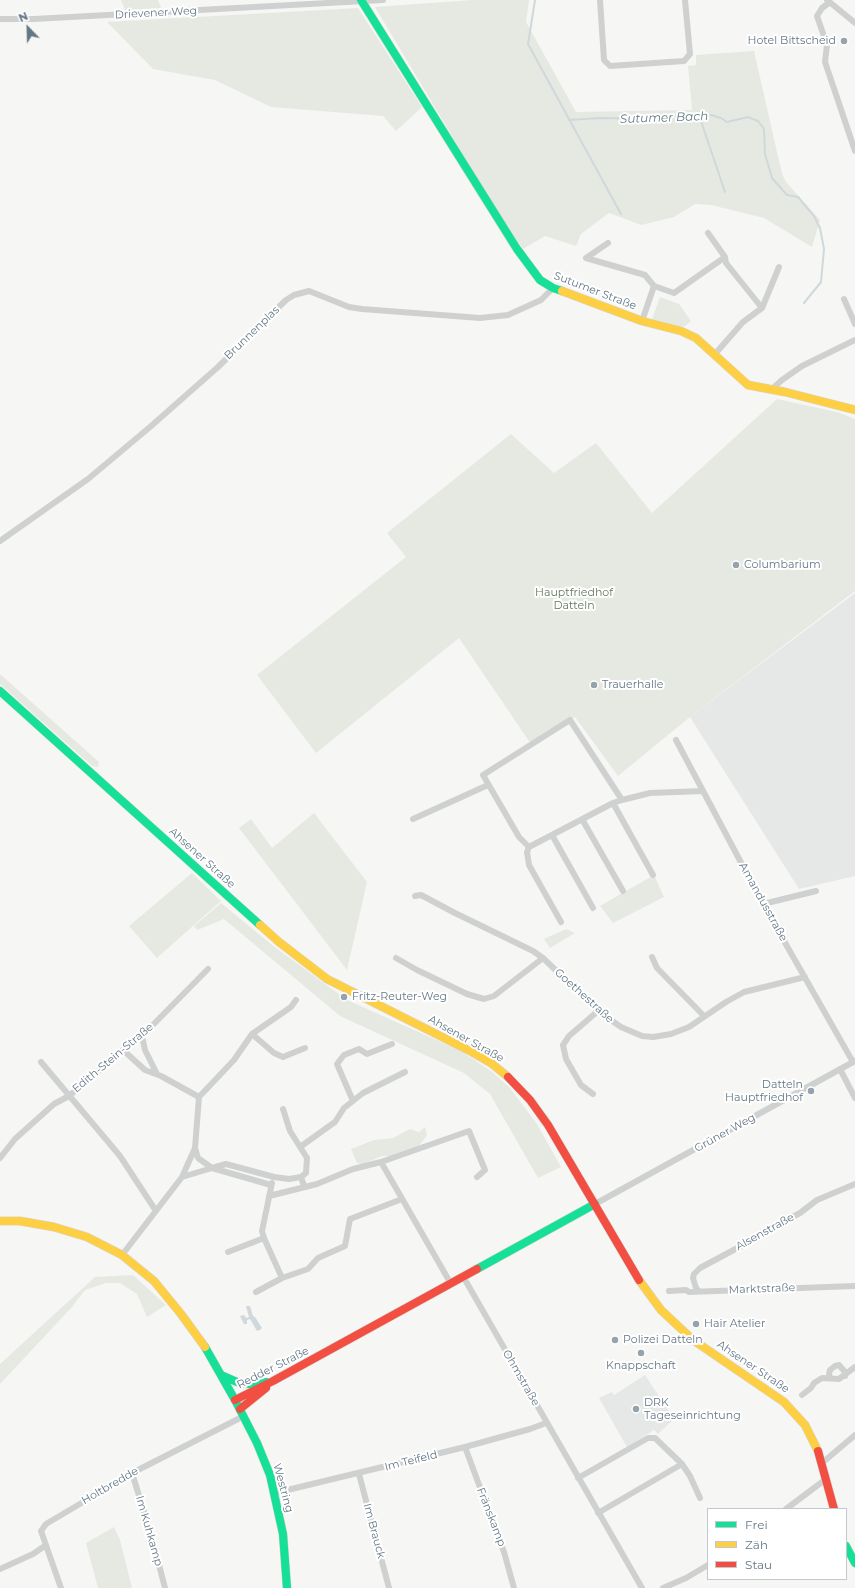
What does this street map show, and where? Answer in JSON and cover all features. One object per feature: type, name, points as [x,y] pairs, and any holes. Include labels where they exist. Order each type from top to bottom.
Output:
[{"type":"street","name":"Drievener Weg","points":[[0,19],[34,19],[383,0]]},
{"type":"street","points":[[600,0],[604,60],[610,66],[684,61],[690,54],[685,0]]},
{"type":"street","name":"Sutumer Straße","points":[[362,1],[516,249],[540,280],[553,288],[642,321],[681,331],[696,338],[716,354],[729,369],[748,385],[772,389],[855,410]]},
{"type":"street","points":[[855,23],[829,1],[817,16],[827,45],[825,62],[855,151]]},
{"type":"street","points":[[708,233],[725,257],[726,263],[762,308]]},
{"type":"street","points":[[608,243],[586,258],[645,275],[654,286],[674,293],[725,257]]},
{"type":"street","points":[[716,354],[743,322],[762,308],[779,267]]},
{"type":"street","points":[[642,321],[654,286]]},
{"type":"street","name":"Brunnenplas","points":[[0,541],[88,479],[218,367],[286,300],[294,295],[302,292],[309,292],[349,307],[362,310],[480,318],[508,316],[541,300],[553,288]]},
{"type":"street","points":[[844,299],[855,324]]},
{"type":"street","points":[[772,389],[802,366],[855,340]]},
{"type":"street","name":"Ahsener Straße","points":[[0,691],[279,942],[327,979],[472,1052],[491,1063],[509,1077],[530,1100],[548,1125],[636,1276],[661,1310],[693,1340],[791,1407],[805,1425],[812,1435],[822,1463],[834,1508]]},
{"type":"street","points":[[529,847],[519,837],[483,774],[570,720],[622,800]]},
{"type":"street","name":"Amandusstraße","points":[[676,740],[763,904],[854,1062]]},
{"type":"street","points":[[413,819],[488,785]]},
{"type":"street","points":[[561,922],[529,865],[527,852],[529,847],[613,803],[622,800],[650,793],[703,791]]},
{"type":"street","points":[[613,803],[653,875]]},
{"type":"street","points":[[582,819],[623,891]]},
{"type":"street","points":[[552,835],[593,908]]},
{"type":"street","points":[[763,904],[816,891]]},
{"type":"street","name":"Goethestraße","points":[[415,896],[421,895],[533,950],[598,1011],[620,1027],[642,1036],[653,1037],[671,1034],[689,1027],[704,1016],[744,992],[805,977]]},
{"type":"street","points":[[652,957],[657,968],[704,1016]]},
{"type":"street","points":[[396,958],[417,970],[468,994],[484,998],[494,996],[543,958]]},
{"type":"street","name":"Edith-Stein-Straße","points":[[0,1158],[15,1139],[54,1104],[68,1096],[142,1036],[208,969]]},
{"type":"street","points":[[122,1255],[182,1177],[195,1148],[199,1097],[234,1060],[252,1034],[291,1007],[296,1000]]},
{"type":"street","points":[[593,1094],[581,1085],[566,1059],[563,1045],[569,1036],[598,1011]]},
{"type":"street","points":[[252,1034],[274,1053],[283,1057],[305,1048]]},
{"type":"street","points":[[142,1036],[145,1050],[157,1074]]},
{"type":"street","points":[[353,1101],[337,1064],[344,1055],[359,1049],[367,1054],[392,1044]]},
{"type":"street","points":[[123,1050],[145,1070],[157,1074],[199,1097]]},
{"type":"street","name":"Edith-Stein-Straße","points":[[41,1062],[68,1096],[120,1156],[156,1211]]},
{"type":"street","name":"Grüner Weg","points":[[595,1204],[854,1062]]},
{"type":"street","points":[[840,1070],[855,1098]]},
{"type":"street","points":[[300,1147],[335,1122],[344,1108],[363,1093],[405,1072]]},
{"type":"street","points":[[182,1177],[226,1164],[274,1177],[289,1179],[300,1177],[306,1173],[307,1158],[290,1131],[282,1109]]},
{"type":"street","points":[[269,1196],[304,1186],[317,1184],[353,1169],[381,1162],[469,1131],[485,1170],[477,1177]]},
{"type":"street","points":[[195,1148],[198,1158],[212,1168],[271,1185]]},
{"type":"street","points":[[381,1162],[452,1284]]},
{"type":"street","points":[[274,1177],[262,1231],[282,1278]]},
{"type":"street","points":[[300,1177],[304,1186]]},
{"type":"street","name":"Alsenstraße","points":[[699,1292],[693,1278],[694,1274],[700,1268],[756,1238],[764,1231],[778,1223],[800,1213],[817,1200],[855,1184]]},
{"type":"street","points":[[256,1292],[282,1278],[308,1269],[318,1258],[345,1246],[350,1220],[402,1199]]},
{"type":"street","name":"Redder Straße","points":[[0,1221],[20,1221],[54,1227],[87,1237],[122,1255],[154,1281],[159,1287],[203,1344],[235,1400],[464,1278],[595,1204]]},
{"type":"street","points":[[228,1252],[264,1238]]},
{"type":"street","name":"Ohmstraße","points":[[464,1278],[642,1588]]},
{"type":"street","name":"Marktstraße","points":[[669,1290],[699,1292],[855,1286]]},
{"type":"street","points":[[830,1378],[830,1370],[834,1366],[839,1365],[845,1376]]},
{"type":"street","points":[[802,1395],[811,1388],[814,1383],[822,1378],[839,1379],[855,1367]]},
{"type":"street","points":[[221,1376],[237,1382],[249,1384],[273,1381]]},
{"type":"street","points":[[242,1412],[273,1381]]},
{"type":"street","name":"Westring","points":[[235,1400],[258,1446],[270,1475],[283,1534],[288,1588]]},
{"type":"street","name":"Holtbredde","points":[[46,1546],[40,1530],[46,1524],[132,1473],[242,1412]]},
{"type":"street","name":"Im Teifeld","points":[[275,1493],[359,1474],[465,1447],[530,1429],[546,1423]]},
{"type":"street","points":[[822,1463],[855,1435]]},
{"type":"street","points":[[578,1478],[648,1438],[655,1438],[682,1464],[690,1476],[700,1498]]},
{"type":"street","name":"Fränskamp","points":[[465,1447],[504,1552],[514,1588]]},
{"type":"street","points":[[598,1513],[682,1464]]},
{"type":"street","name":"Im Kuhkamp","points":[[132,1473],[151,1534],[165,1588]]},
{"type":"street","name":"Im Brauck","points":[[359,1474],[389,1588]]},
{"type":"street","points":[[787,1508],[826,1479]]},
{"type":"street","points":[[0,1569],[33,1554],[46,1546],[61,1588]]},
{"type":"street","points":[[847,1548],[855,1563]]},
{"type":"street","points":[[663,1588],[686,1578],[707,1566]]},
{"type":"shaded area","points":[[855,593],[855,876],[799,889],[690,717]]},
{"type":"shaded area","points":[[246,1306],[250,1306],[253,1316],[262,1328],[260,1330],[257,1331],[250,1319],[247,1320],[247,1324],[244,1324],[240,1316],[244,1315],[246,1318],[249,1317]]},
{"type":"shaded area","name":"DRK Tageseinrichtung","points":[[645,1375],[674,1419],[658,1434],[654,1430],[627,1447],[599,1398],[612,1392],[614,1395]]},
{"type":"green space","points":[[121,0],[158,0],[161,8],[125,10]]},
{"type":"green space","points":[[472,0],[529,0],[526,22],[576,112],[692,110],[688,66],[696,65],[696,55],[754,51],[782,174],[786,182],[820,220],[812,247],[764,218],[711,205],[695,204],[674,217],[641,225],[609,213],[581,234],[576,246],[545,236],[523,249],[486,193],[375,7]]},
{"type":"green space","points":[[358,8],[422,107],[396,131],[383,116],[271,107],[215,80],[153,69],[107,22]]},
{"type":"green space","points":[[660,297],[679,304],[691,321],[685,326],[681,327],[652,319]]},
{"type":"green space","name":"Hauptfriedhof Datteln","points":[[777,399],[837,412],[855,419],[855,591],[690,717],[618,776],[575,717],[531,744],[459,638],[316,753],[257,675],[406,557],[387,533],[511,434],[554,473],[596,443],[652,513]]},
{"type":"green space","points":[[0,674],[99,762],[98,767],[92,766],[0,684]]},
{"type":"green space","points":[[314,813],[367,882],[347,970],[239,828],[251,819],[272,848]]},
{"type":"green space","points":[[192,873],[221,901],[157,958],[129,926]]},
{"type":"green space","points":[[654,875],[664,897],[613,923],[600,906]]},
{"type":"green space","points":[[221,903],[272,945],[347,1000],[461,1051],[491,1071],[510,1088],[537,1124],[561,1167],[538,1178],[490,1094],[464,1073],[340,1016],[224,919],[197,930],[194,926]]},
{"type":"green space","points":[[566,929],[575,933],[550,948],[544,939]]},
{"type":"green space","points":[[425,1127],[427,1135],[419,1146],[395,1156],[382,1156],[363,1164],[357,1163],[351,1149],[374,1140],[393,1138],[410,1129],[419,1132]]},
{"type":"green space","points":[[133,1275],[166,1305],[147,1317],[137,1294],[120,1283],[106,1283],[85,1290],[72,1307],[0,1384],[0,1364],[95,1277]]},
{"type":"green space","points":[[114,1527],[120,1540],[132,1588],[98,1588],[86,1543]]},
{"type":"waterway","name":"Sutumer Bach","points":[[535,0],[528,44],[621,214]]},
{"type":"waterway","points":[[699,115],[725,192]]},
{"type":"waterway","name":"Sutumer Bach","points":[[569,120],[600,118],[655,119],[674,116],[711,115],[721,118],[727,122],[748,117],[758,121],[764,129],[765,154],[772,178],[787,195],[798,197],[814,216],[820,228],[824,249],[821,282],[804,303]]},
{"type":"traffic: fast","points":[[361,0],[517,249],[540,280],[553,288],[562,291]]},
{"type":"traffic: fast","points":[[0,691],[260,925]]},
{"type":"traffic: fast","points":[[477,1269],[595,1204]]},
{"type":"traffic: fast","points":[[205,1347],[257,1443],[270,1475],[283,1534],[287,1588]]},
{"type":"traffic: fast","points":[[221,1375],[237,1382],[249,1384],[266,1382]]},
{"type":"traffic: fast","points":[[847,1548],[855,1563]]},
{"type":"traffic: slow","points":[[562,291],[642,321],[681,331],[696,338],[748,385],[785,392],[855,410]]},
{"type":"traffic: slow","points":[[260,925],[279,942],[327,979],[472,1052],[491,1063],[508,1077]]},
{"type":"traffic: slow","points":[[0,1221],[20,1221],[54,1227],[87,1237],[122,1255],[154,1281],[205,1347]]},
{"type":"traffic: slow","points":[[639,1280],[661,1310],[693,1340],[784,1402],[805,1425],[818,1451]]},
{"type":"traffic: jam","points":[[508,1077],[530,1100],[548,1125],[639,1280]]},
{"type":"traffic: jam","points":[[235,1400],[273,1381],[477,1269]]},
{"type":"traffic: jam","points":[[240,1409],[266,1388]]},
{"type":"traffic: jam","points":[[818,1451],[834,1508]]},
{"type":"place","name":"Hotel Bittscheid","points":[[844,41]]},
{"type":"place","name":"Columbarium","points":[[736,565]]},
{"type":"place","name":"Trauerhalle","points":[[594,685]]},
{"type":"place","name":"Fritz-Reuter-Weg","points":[[344,997]]},
{"type":"place","name":"Datteln Hauptfriedhof","points":[[811,1091]]},
{"type":"place","name":"Hair Atelier","points":[[696,1324]]},
{"type":"place","name":"Polizei Datteln","points":[[615,1340]]},
{"type":"place","name":"Knappschaft","points":[[641,1353]]},
{"type":"place","name":"DRK Tageseinrichtung","points":[[636,1409]]}]
